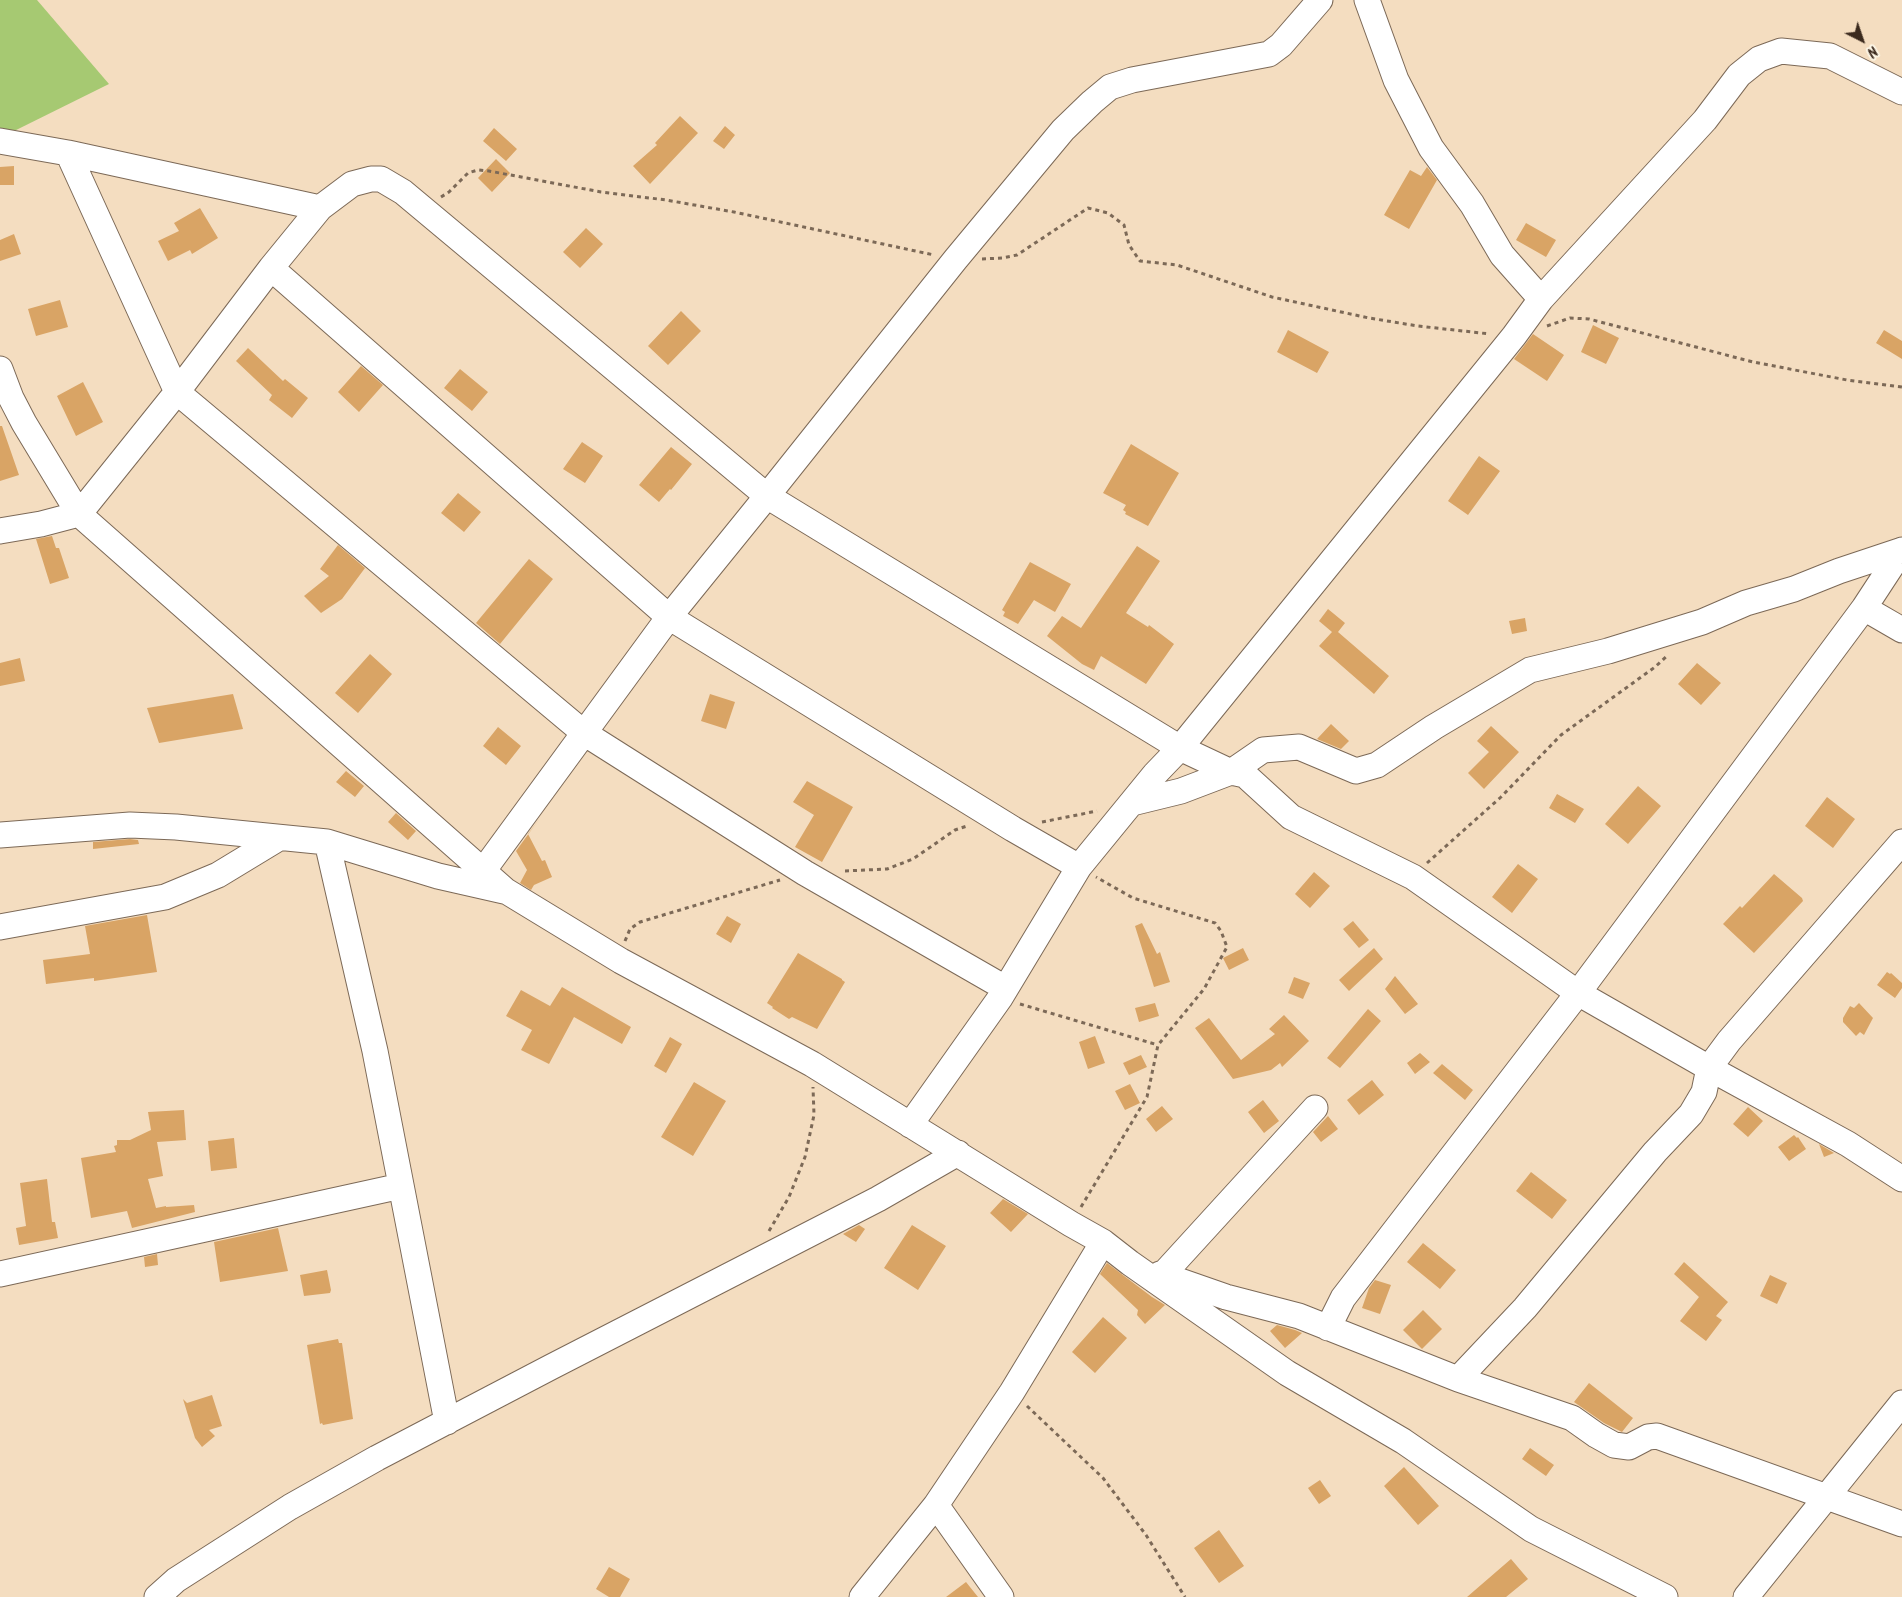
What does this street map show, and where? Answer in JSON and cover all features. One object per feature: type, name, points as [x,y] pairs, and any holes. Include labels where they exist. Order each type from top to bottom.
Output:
[{"type":"street","points":[[483,871],[669,617],[955,260],[1063,130],[1110,87],[1132,80],[1269,54],[1281,45],[1320,0]]},
{"type":"street","points":[[1367,0],[1396,80],[1431,148],[1472,204],[1502,254],[1541,299]]},
{"type":"street","points":[[910,1125],[1003,993],[1040,935],[1079,867],[1180,748],[1514,336],[1541,299],[1706,120],[1739,75],[1760,59],[1780,51],[1830,56],[1902,92]]},
{"type":"street","points":[[0,141],[68,153],[320,208]]},
{"type":"street","points":[[68,153],[177,392],[584,733],[805,873],[1003,993]]},
{"type":"street","points":[[0,531],[42,524],[79,514],[177,392],[271,268],[320,208],[352,184],[371,179],[381,179],[403,192],[767,496],[1180,748],[1231,772],[1245,775],[1291,816],[1413,876],[1578,993],[1709,1068],[1848,1144],[1902,1179]]},
{"type":"street","points":[[271,268],[669,617],[1012,828],[1079,867]]},
{"type":"street","points":[[0,369],[11,398],[24,423],[79,514],[506,891],[621,961],[812,1064],[958,1153],[1103,1242],[1130,1263],[1160,1278],[1287,1372],[1403,1441],[1532,1529],[1664,1597]]},
{"type":"street","points":[[1132,803],[1181,791],[1231,772],[1263,750],[1299,747],[1356,770],[1377,765],[1434,727],[1530,670],[1608,651],[1702,622],[1746,603],[1794,589],[1839,571],[1902,550]]},
{"type":"street","points":[[1328,1328],[1343,1298],[1578,993],[1864,608],[1902,550]]},
{"type":"street","points":[[1864,608],[1902,630]]},
{"type":"street","points":[[0,835],[130,825],[176,827],[327,842],[438,876],[506,891]]},
{"type":"street","points":[[0,927],[166,898],[218,875],[279,838]]},
{"type":"street","points":[[327,842],[375,1051],[447,1422]]},
{"type":"street","points":[[1458,1378],[1525,1308],[1655,1152],[1691,1114],[1704,1092],[1709,1068],[1745,1023],[1902,842]]},
{"type":"street","points":[[1160,1278],[1315,1108]]},
{"type":"street","points":[[157,1597],[176,1580],[290,1507],[377,1458],[749,1264],[878,1199],[958,1153]]},
{"type":"street","points":[[0,1274],[402,1186]]},
{"type":"street","points":[[862,1597],[936,1505],[1012,1392],[1103,1242]]},
{"type":"street","points":[[1160,1278],[1299,1316],[1458,1378],[1572,1418],[1614,1445],[1629,1447],[1657,1436],[1902,1524]]},
{"type":"street","points":[[1746,1597],[1902,1403]]},
{"type":"street","points":[[936,1505],[1001,1597]]},
{"type":"path","points":[[468,173],[478,170],[489,171],[601,192],[666,200],[734,212],[955,260],[1002,258],[1017,255],[1088,208],[1108,213],[1124,225],[1129,245],[1140,261],[1177,265],[1272,297],[1369,318],[1418,326],[1514,336],[1570,318],[1589,319],[1753,362],[1847,380],[1902,387]]},
{"type":"path","points":[[1413,876],[1501,797],[1561,735],[1655,667],[1669,654]]},
{"type":"path","points":[[1012,828],[1132,803]]},
{"type":"path","points":[[842,871],[888,869],[913,859],[955,830],[970,826]]},
{"type":"path","points":[[1071,1224],[1147,1097],[1158,1045],[1204,989],[1227,947],[1221,931],[1215,923],[1133,898],[1079,867]]},
{"type":"path","points":[[621,961],[625,936],[630,929],[640,922],[805,873]]},
{"type":"path","points":[[1003,993],[1158,1045]]},
{"type":"path","points":[[749,1264],[790,1197],[805,1157],[814,1115],[812,1064]]},
{"type":"path","points":[[1012,1392],[1103,1478],[1146,1535],[1185,1597]]},
{"type":"green space","points":[[0,0],[37,0],[109,84],[0,138]]},
{"type":"building","points":[[680,116],[698,133],[650,184],[633,166],[657,145],[655,143]]},
{"type":"building","points":[[725,126],[735,135],[724,149],[713,141]]},
{"type":"building","points":[[494,128],[517,149],[506,161],[483,141]]},
{"type":"building","points":[[496,159],[510,173],[492,192],[478,178]]},
{"type":"building","points":[[14,166],[14,185],[0,185],[0,167]]},
{"type":"building","points":[[1427,167],[1437,180],[1409,229],[1384,215],[1410,170],[1421,176]]},
{"type":"building","points":[[200,208],[218,238],[192,254],[190,250],[168,261],[158,241],[179,231],[174,223]]},
{"type":"building","points":[[1526,223],[1556,240],[1546,257],[1516,240]]},
{"type":"building","points":[[586,228],[603,244],[580,268],[563,252]]},
{"type":"building","points":[[14,234],[21,254],[0,261],[0,240]]},
{"type":"building","points":[[60,300],[68,327],[36,336],[28,309]]},
{"type":"building","points":[[681,311],[701,331],[668,365],[648,346]]},
{"type":"building","points":[[1593,325],[1619,338],[1606,364],[1581,352]]},
{"type":"building","points":[[1288,330],[1329,352],[1317,373],[1277,352]]},
{"type":"building","points":[[1884,330],[1902,341],[1902,359],[1876,343]]},
{"type":"building","points":[[1533,334],[1564,355],[1547,381],[1514,359]]},
{"type":"building","points":[[248,348],[283,381],[285,379],[308,398],[292,418],[269,400],[272,395],[236,361]]},
{"type":"building","points":[[361,366],[383,385],[359,412],[338,392]]},
{"type":"building","points":[[460,369],[488,392],[472,411],[444,388]]},
{"type":"building","points":[[83,382],[103,422],[76,436],[57,396]]},
{"type":"building","points":[[0,426],[2,426],[19,475],[0,481]]},
{"type":"building","points":[[582,442],[603,456],[585,483],[563,469]]},
{"type":"building","points":[[1131,444],[1179,473],[1148,526],[1125,514],[1126,512],[1123,510],[1126,505],[1103,493]]},
{"type":"building","points":[[671,447],[692,464],[659,502],[639,485]]},
{"type":"building","points":[[1479,456],[1500,471],[1468,515],[1448,501]]},
{"type":"building","points":[[458,493],[481,512],[464,532],[441,513]]},
{"type":"building","points":[[52,536],[56,548],[59,548],[69,578],[50,584],[36,539]]},
{"type":"building","points":[[338,545],[365,568],[342,599],[321,613],[304,596],[329,576],[320,569]]},
{"type":"building","points":[[1137,546],[1160,561],[1126,613],[1148,627],[1149,625],[1174,644],[1146,684],[1101,656],[1094,670],[1082,664],[1047,636],[1062,616],[1081,628]]},
{"type":"building","points":[[529,559],[553,579],[500,644],[476,623]]},
{"type":"building","points":[[1030,562],[1071,584],[1055,612],[1034,600],[1018,624],[1003,616],[1005,612],[1002,610]]},
{"type":"building","points":[[1328,609],[1345,623],[1338,632],[1389,676],[1374,694],[1319,646],[1332,632],[1319,621]]},
{"type":"building","points":[[1525,618],[1527,631],[1512,634],[1509,621]]},
{"type":"building","points":[[370,654],[392,674],[358,713],[335,693]]},
{"type":"building","points":[[20,658],[25,681],[0,686],[0,663]]},
{"type":"building","points":[[1697,663],[1721,683],[1701,705],[1678,684]]},
{"type":"building","points":[[233,694],[243,729],[159,743],[147,708]]},
{"type":"building","points":[[710,694],[735,702],[726,729],[701,721]]},
{"type":"building","points":[[1331,724],[1349,741],[1341,749],[1317,739]]},
{"type":"building","points":[[1491,726],[1519,752],[1484,789],[1468,773],[1489,752],[1477,741]]},
{"type":"building","points":[[498,727],[521,746],[506,765],[483,746]]},
{"type":"building","points":[[346,771],[364,786],[355,797],[336,782]]},
{"type":"building","points":[[807,781],[853,807],[822,862],[795,847],[814,815],[793,802]]},
{"type":"building","points":[[1638,786],[1661,806],[1628,844],[1605,824]]},
{"type":"building","points":[[1557,794],[1584,809],[1575,823],[1549,808]]},
{"type":"building","points":[[1827,797],[1855,819],[1833,848],[1805,826]]},
{"type":"building","points":[[396,813],[416,831],[408,840],[388,822]]},
{"type":"building","points":[[528,834],[542,861],[545,860],[552,877],[534,885],[531,890],[520,883],[527,870],[516,851]]},
{"type":"building","points":[[138,840],[139,844],[93,849],[93,842]]},
{"type":"building","points":[[1518,864],[1538,879],[1512,913],[1492,897]]},
{"type":"building","points":[[1314,872],[1330,886],[1310,908],[1295,894]]},
{"type":"building","points":[[1774,874],[1802,898],[1803,901],[1754,953],[1723,924],[1740,906],[1742,908]]},
{"type":"building","points":[[147,915],[157,972],[94,981],[94,978],[46,984],[43,960],[90,954],[85,926]]},
{"type":"building","points":[[727,916],[741,924],[731,943],[716,934]]},
{"type":"building","points":[[1353,921],[1369,940],[1359,948],[1343,929]]},
{"type":"building","points":[[1142,923],[1157,954],[1160,952],[1170,982],[1154,987],[1135,926]]},
{"type":"building","points":[[1243,948],[1249,960],[1229,970],[1223,958]]},
{"type":"building","points":[[1374,948],[1383,959],[1349,991],[1339,980]]},
{"type":"building","points":[[798,953],[845,982],[817,1029],[792,1017],[789,1019],[767,1003]]},
{"type":"building","points":[[1887,972],[1891,973],[1902,983],[1902,988],[1895,998],[1877,985]]},
{"type":"building","points":[[1395,976],[1418,1004],[1405,1014],[1385,989]]},
{"type":"building","points":[[1294,977],[1310,983],[1303,999],[1288,993]]},
{"type":"building","points":[[562,987],[631,1027],[622,1044],[574,1017],[549,1064],[521,1050],[532,1030],[506,1016],[521,990],[550,1006]]},
{"type":"building","points":[[1155,1003],[1159,1016],[1139,1022],[1135,1008]]},
{"type":"building","points":[[1859,1003],[1873,1018],[1864,1035],[1860,1032],[1856,1036],[1843,1022],[1843,1018],[1850,1006],[1854,1008]]},
{"type":"building","points":[[1368,1009],[1381,1021],[1340,1068],[1327,1058]]},
{"type":"building","points":[[1284,1015],[1309,1041],[1282,1067],[1280,1063],[1271,1070],[1233,1079],[1195,1028],[1209,1018],[1241,1060],[1275,1034],[1269,1029]]},
{"type":"building","points":[[1095,1036],[1105,1063],[1088,1069],[1079,1042]]},
{"type":"building","points":[[670,1037],[682,1044],[666,1073],[654,1066]]},
{"type":"building","points":[[1420,1053],[1430,1062],[1415,1074],[1407,1063]]},
{"type":"building","points":[[1141,1055],[1147,1067],[1129,1075],[1123,1063]]},
{"type":"building","points":[[1442,1064],[1473,1090],[1465,1100],[1433,1073]]},
{"type":"building","points":[[1372,1080],[1384,1095],[1359,1115],[1347,1100]]},
{"type":"building","points":[[694,1082],[726,1101],[693,1156],[661,1137]]},
{"type":"building","points":[[1130,1084],[1140,1103],[1125,1110],[1115,1091]]},
{"type":"building","points":[[1263,1100],[1279,1121],[1264,1133],[1248,1112]]},
{"type":"building","points":[[1162,1106],[1173,1119],[1156,1132],[1146,1119]]},
{"type":"building","points":[[1748,1107],[1763,1121],[1748,1137],[1733,1124]]},
{"type":"building","points":[[184,1110],[186,1140],[157,1142],[163,1176],[148,1179],[156,1208],[194,1205],[195,1212],[132,1228],[127,1211],[91,1218],[81,1158],[116,1152],[114,1146],[117,1145],[117,1140],[130,1140],[151,1130],[148,1112]]},
{"type":"building","points":[[1328,1116],[1338,1129],[1321,1142],[1313,1132]]},
{"type":"building","points":[[1794,1135],[1798,1137],[1806,1149],[1789,1161],[1778,1147]]},
{"type":"building","points":[[234,1138],[237,1168],[211,1171],[208,1141]]},
{"type":"building","points":[[1819,1144],[1834,1153],[1824,1157]]},
{"type":"building","points":[[1531,1172],[1567,1200],[1552,1219],[1516,1191]]},
{"type":"building","points":[[47,1179],[52,1222],[55,1222],[58,1238],[19,1245],[16,1228],[26,1226],[20,1183]]},
{"type":"building","points":[[1003,1199],[1028,1214],[1011,1232],[990,1213]]},
{"type":"building","points":[[859,1225],[865,1229],[856,1242],[843,1234]]},
{"type":"building","points":[[912,1225],[946,1246],[918,1290],[884,1268]]},
{"type":"building","points":[[278,1228],[288,1271],[220,1282],[214,1242]]},
{"type":"building","points":[[1423,1243],[1456,1270],[1440,1289],[1407,1262]]},
{"type":"building","points":[[157,1254],[158,1265],[145,1267],[144,1257]]},
{"type":"building","points":[[1684,1262],[1728,1302],[1716,1316],[1722,1320],[1706,1341],[1680,1321],[1699,1297],[1674,1274]]},
{"type":"building","points":[[1107,1263],[1165,1305],[1145,1324],[1137,1315],[1138,1310],[1100,1274]]},
{"type":"building","points":[[327,1270],[330,1293],[304,1296],[300,1275]]},
{"type":"building","points":[[1770,1275],[1787,1283],[1777,1304],[1760,1296]]},
{"type":"building","points":[[1375,1280],[1391,1285],[1380,1314],[1362,1308],[1369,1288]]},
{"type":"building","points":[[1423,1310],[1442,1329],[1422,1349],[1403,1330]]},
{"type":"building","points":[[1103,1317],[1127,1338],[1095,1373],[1072,1352]]},
{"type":"building","points":[[1277,1325],[1302,1333],[1285,1348],[1270,1331]]},
{"type":"building","points":[[338,1339],[339,1343],[342,1343],[353,1419],[323,1425],[322,1423],[320,1424],[307,1345]]},
{"type":"building","points":[[1589,1383],[1633,1418],[1622,1432],[1604,1423],[1574,1402]]},
{"type":"building","points":[[212,1395],[222,1426],[209,1430],[215,1436],[202,1447],[195,1438],[183,1399],[187,1403]]},
{"type":"building","points":[[1530,1448],[1554,1465],[1546,1476],[1522,1459]]},
{"type":"building","points":[[1404,1467],[1439,1506],[1418,1525],[1384,1486]]},
{"type":"building","points":[[1320,1480],[1331,1496],[1319,1504],[1308,1488]]},
{"type":"building","points":[[1219,1530],[1244,1566],[1219,1583],[1194,1548]]},
{"type":"building","points":[[1511,1559],[1528,1579],[1506,1597],[1467,1597]]},
{"type":"building","points":[[609,1567],[630,1579],[620,1597],[609,1597],[596,1589]]},
{"type":"building","points":[[966,1582],[978,1597],[946,1597]]}]
